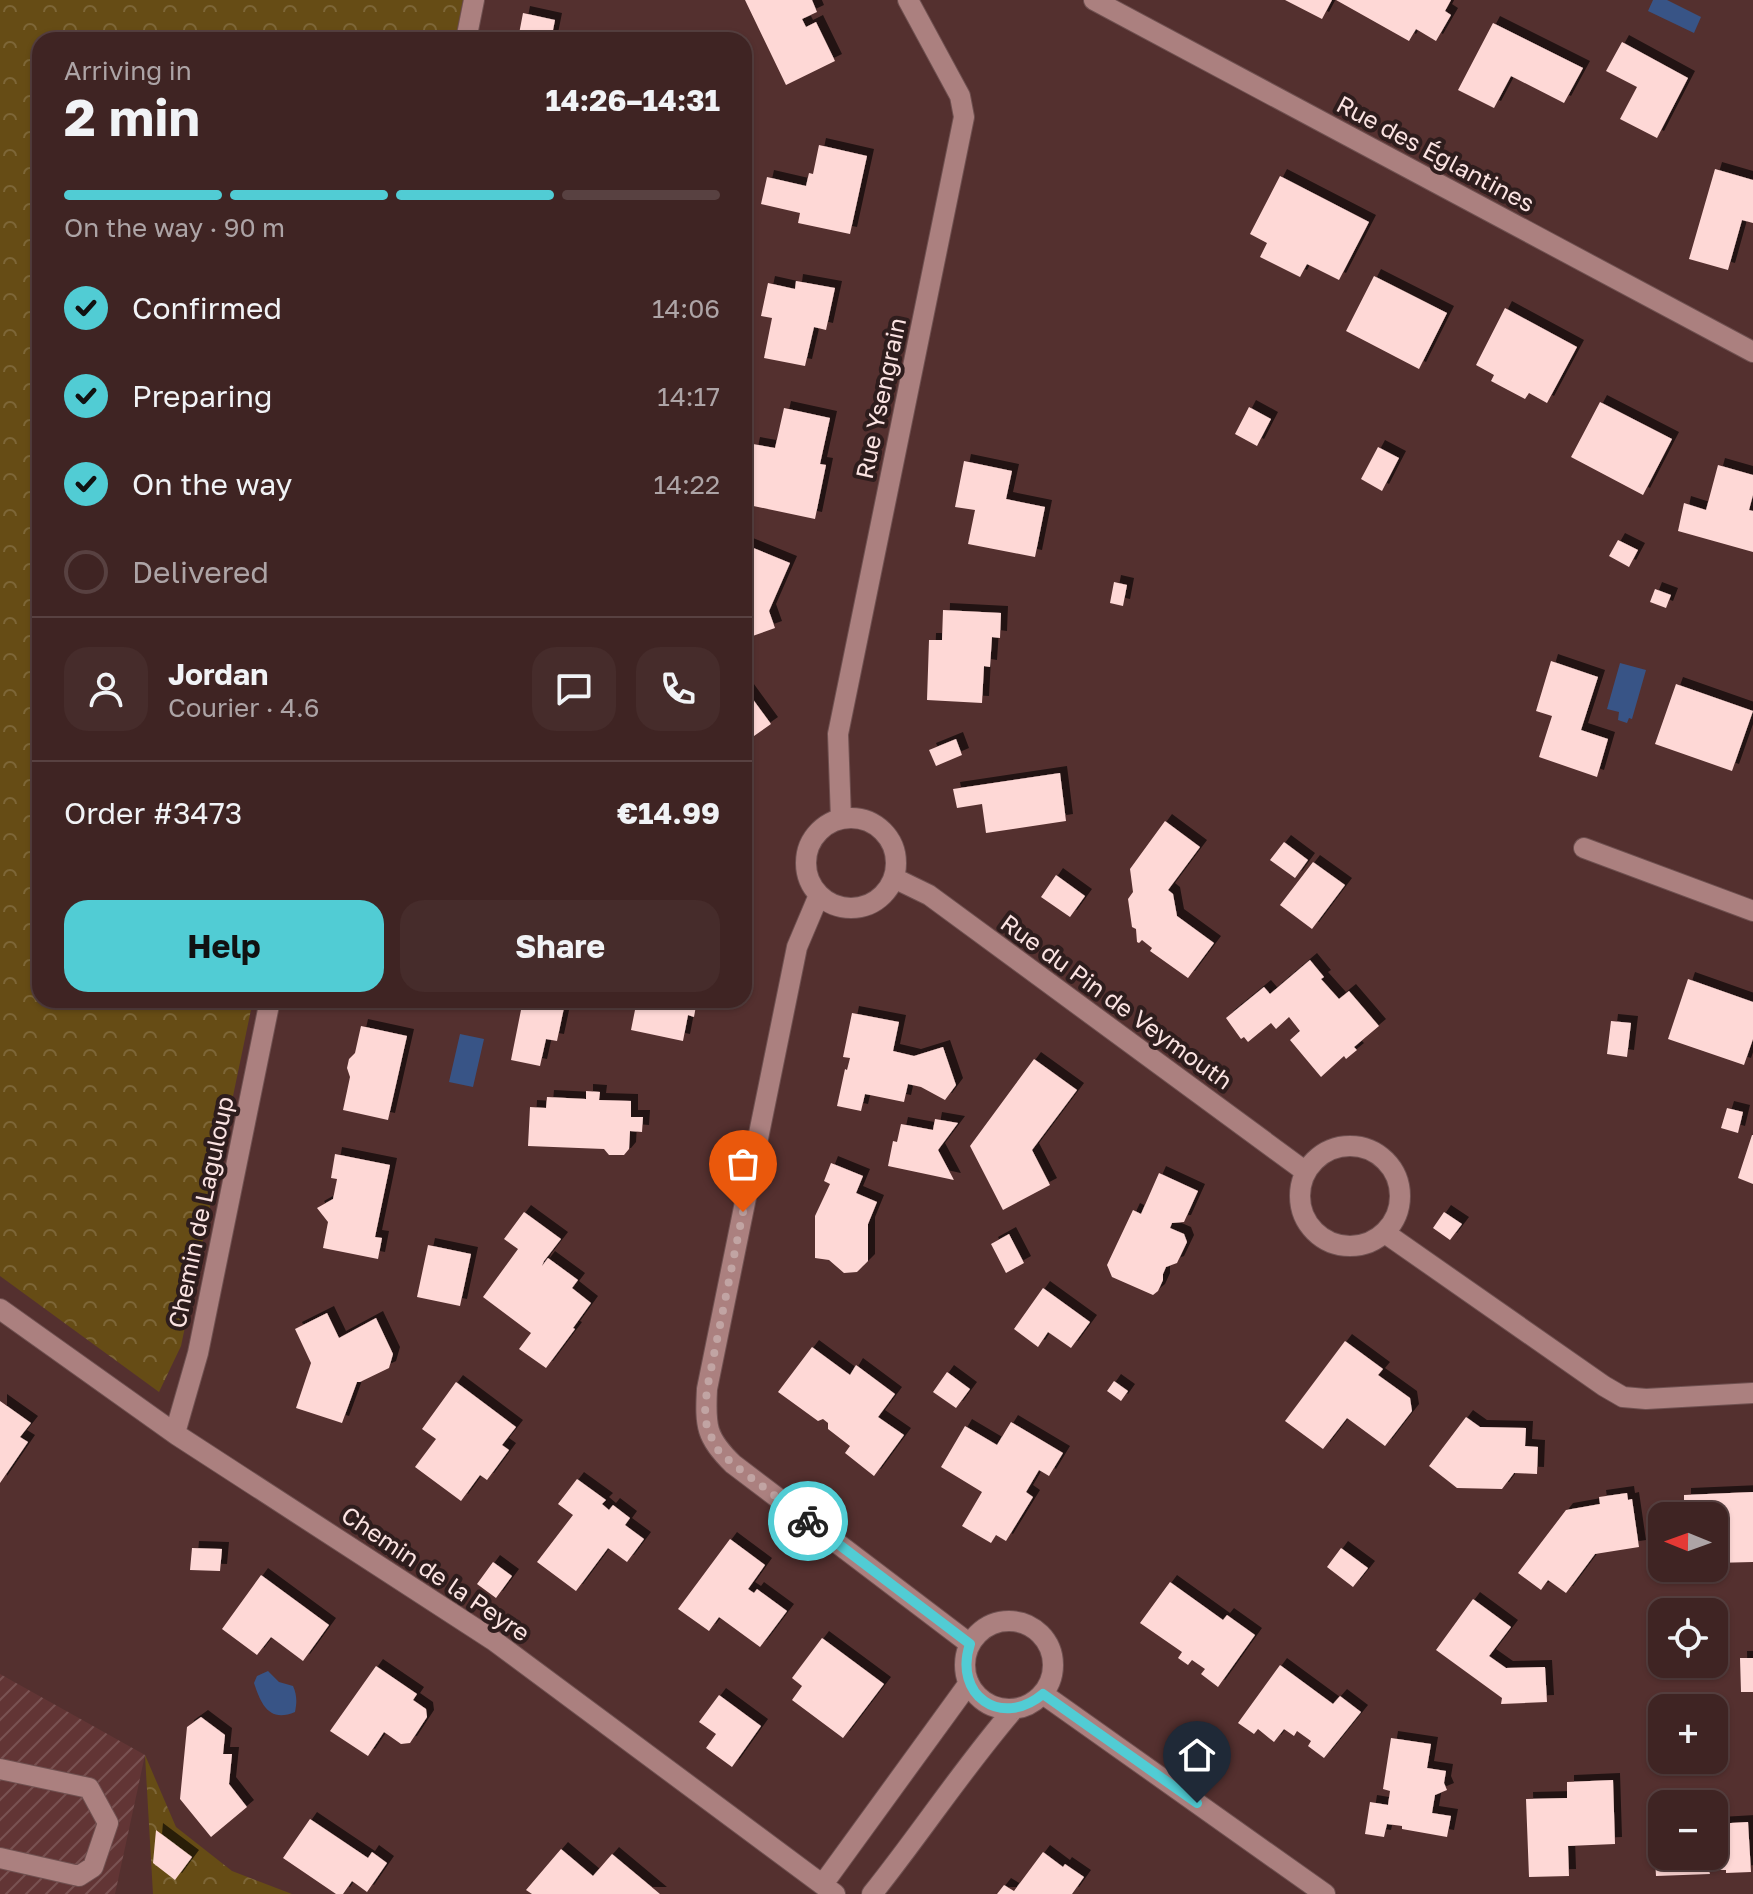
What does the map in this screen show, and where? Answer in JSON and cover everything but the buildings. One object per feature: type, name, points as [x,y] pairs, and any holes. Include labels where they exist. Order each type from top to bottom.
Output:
[{"type":"street","points":[[468,32],[474,0]]},
{"type":"street","name":"Rue Ysengrain","points":[[841,819],[838,734],[964,117],[960,96],[908,0]]},
{"type":"street","name":"Rue des Églantines","points":[[1094,0],[1753,352]]},
{"type":"street","points":[[841,819],[868,822],[880,828],[889,838],[896,864],[894,878],[887,891],[861,907],[846,908],[831,904],[811,884],[807,871],[810,844],[818,833],[841,819]]},
{"type":"street","points":[[1584,848],[1753,911]]},
{"type":"street","name":"Rue du Pin de Veymouth","points":[[894,878],[929,895],[1306,1172]]},
{"type":"street","points":[[819,895],[797,947],[707,1389],[707,1428],[717,1449],[733,1464],[970,1644]]},
{"type":"street","name":"Chemin de Laguloup","points":[[175,1433],[198,1353],[268,1008]]},
{"type":"street","points":[[1340,1146],[1362,1146],[1382,1156],[1396,1172],[1401,1193],[1397,1215],[1385,1233],[1372,1242],[1341,1246],[1326,1240],[1311,1228],[1302,1210],[1300,1191],[1306,1172],[1320,1155],[1340,1146]]},
{"type":"street","points":[[1385,1233],[1623,1397],[1646,1399],[1753,1393]]},
{"type":"street","name":"Chemin de la Peyre","points":[[0,1309],[175,1433],[493,1640],[829,1889]]},
{"type":"street","points":[[1001,1621],[1027,1624],[1047,1641],[1053,1654],[1054,1669],[1050,1682],[1043,1694],[1025,1706],[1014,1709],[988,1704],[969,1683],[966,1657],[970,1644],[978,1633],[1001,1621]]},
{"type":"street","points":[[829,1889],[969,1683]]},
{"type":"street","points":[[1043,1694],[1325,1894]]},
{"type":"street","points":[[872,1894],[1014,1709]]},
{"type":"street","points":[[0,1769],[89,1788],[108,1823],[93,1867],[79,1876],[0,1858]]},
{"type":"shaded area","points":[[0,1674],[145,1755],[115,1894],[0,1894]]},
{"type":"green space","points":[[0,0],[463,0],[457,32],[32,32],[32,1008],[251,1008],[181,1346],[159,1392],[0,1276]]},
{"type":"green space","points":[[145,1755],[176,1827],[232,1871],[292,1894],[153,1894]]},
{"type":"water","points":[[1653,0],[1667,0],[1701,17],[1694,33],[1648,11]]},
{"type":"water","points":[[1620,663],[1646,670],[1632,719],[1629,718],[1627,723],[1618,720],[1619,712],[1607,709]]},
{"type":"water","points":[[460,1034],[484,1039],[473,1087],[449,1082]]},
{"type":"water","points":[[268,1671],[279,1682],[293,1686],[295,1712],[279,1715],[267,1710],[263,1704],[254,1683],[257,1676]]},
{"type":"way so far","points":[[743,1212],[707,1389],[707,1428],[717,1449],[733,1464],[808,1521]]},
{"type":"route","points":[[808,1521],[970,1644],[966,1657],[969,1683],[988,1704],[1014,1709],[1034,1702],[1043,1694],[1197,1803]]}]
